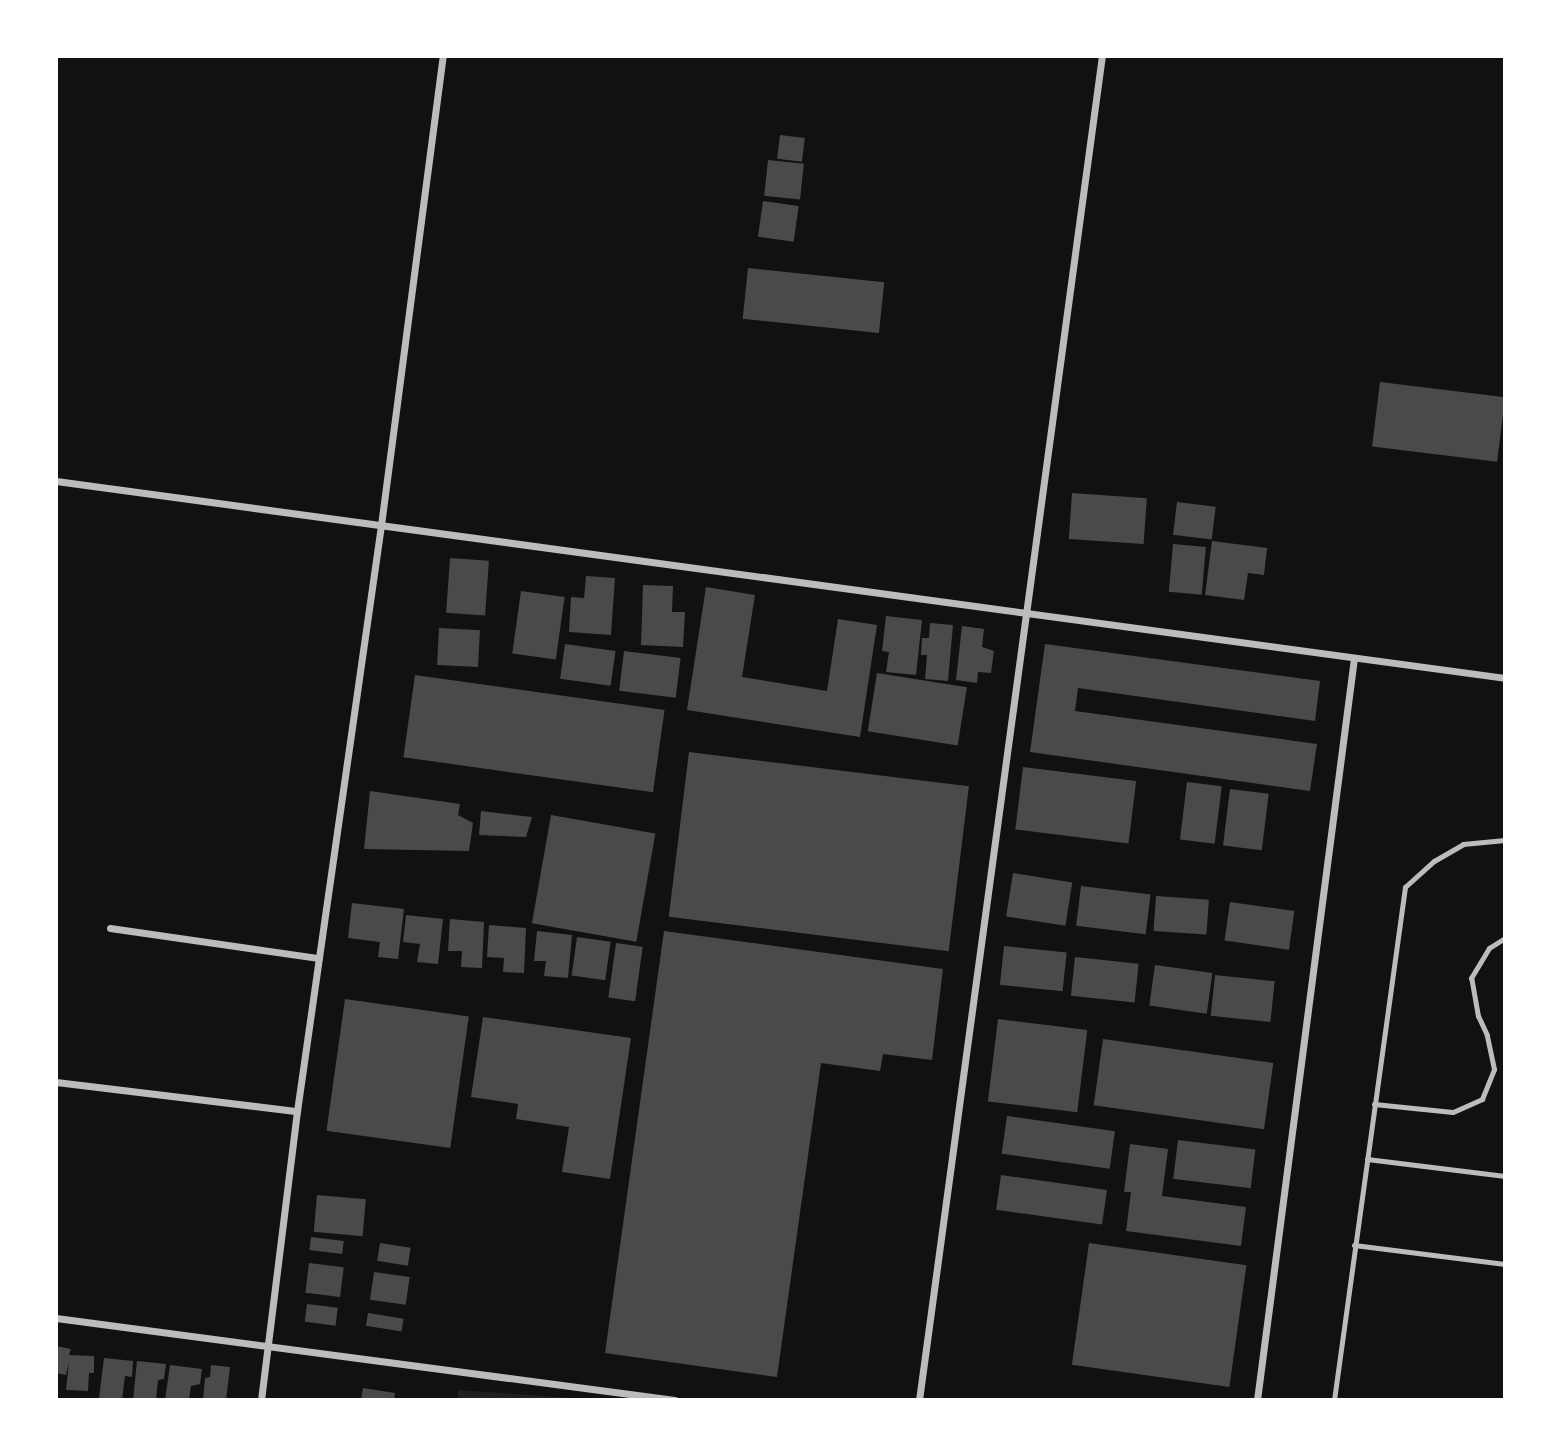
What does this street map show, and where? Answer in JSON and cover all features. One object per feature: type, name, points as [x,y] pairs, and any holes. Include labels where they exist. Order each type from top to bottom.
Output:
[{"type":"street","points":[[261,1400],[297,1111],[382,525],[443,56]]},
{"type":"street","points":[[919,1400],[1102,56]]},
{"type":"street","points":[[56,481],[1505,678]]},
{"type":"street","points":[[1257,1400],[1354,658]]},
{"type":"street","points":[[110,928],[319,958]]},
{"type":"street","points":[[56,1082],[297,1111]]},
{"type":"street","points":[[56,1318],[675,1400]]},
{"type":"lane","points":[[1334,1400],[1405,887],[1434,861],[1463,844],[1505,840]]},
{"type":"lane","points":[[1374,1104],[1453,1112],[1482,1099],[1494,1069],[1488,1035],[1478,1016],[1471,978],[1489,948],[1505,939]]},
{"type":"lane","points":[[1367,1159],[1505,1176]]},
{"type":"lane","points":[[1354,1245],[1505,1264]]},
{"type":"shaded area","points":[[458,1390],[588,1399],[458,1400]]},
{"type":"building","points":[[780,135],[805,138],[802,162],[777,159]]},
{"type":"building","points":[[768,160],[804,164],[800,200],[764,196]]},
{"type":"building","points":[[763,201],[799,206],[794,242],[758,237]]},
{"type":"building","points":[[748,268],[884,282],[879,333],[743,319]]},
{"type":"building","points":[[1380,382],[1505,397],[1497,462],[1372,447]]},
{"type":"building","points":[[1072,493],[1147,498],[1144,544],[1069,539]]},
{"type":"building","points":[[1177,502],[1216,507],[1212,540],[1173,535]]},
{"type":"building","points":[[1212,541],[1267,548],[1264,575],[1248,573],[1244,600],[1205,595]]},
{"type":"building","points":[[1173,544],[1206,547],[1202,595],[1169,592]]},
{"type":"building","points":[[450,558],[489,561],[485,616],[446,613]]},
{"type":"building","points":[[586,576],[615,578],[611,635],[569,632],[571,597],[584,598]]},
{"type":"building","points":[[643,585],[673,586],[672,612],[685,612],[683,647],[641,645]]},
{"type":"building","points":[[706,587],[755,595],[742,677],[827,691],[838,619],[877,625],[860,737],[687,710]]},
{"type":"building","points":[[521,591],[565,597],[556,660],[512,653]]},
{"type":"building","points":[[886,616],[922,620],[916,675],[886,672],[889,652],[882,651]]},
{"type":"building","points":[[930,623],[953,625],[948,681],[925,679],[927,655],[921,655],[922,638],[929,638]]},
{"type":"building","points":[[962,626],[984,629],[982,647],[994,651],[991,673],[978,672],[977,683],[956,680]]},
{"type":"building","points":[[439,628],[480,630],[478,667],[437,665]]},
{"type":"building","points":[[565,644],[616,651],[611,686],[560,679]]},
{"type":"building","points":[[1045,644],[1320,681],[1315,721],[1078,688],[1075,711],[1317,744],[1310,791],[1030,752]]},
{"type":"building","points":[[624,651],[681,658],[676,698],[619,691]]},
{"type":"building","points":[[877,673],[967,687],[958,746],[868,731]]},
{"type":"building","points":[[415,675],[665,710],[653,792],[403,757]]},
{"type":"building","points":[[689,752],[969,786],[949,951],[669,917]]},
{"type":"building","points":[[1023,767],[1136,781],[1128,843],[1015,830]]},
{"type":"building","points":[[1187,782],[1222,786],[1215,844],[1180,840]]},
{"type":"building","points":[[1230,789],[1269,794],[1262,850],[1223,846]]},
{"type":"building","points":[[370,791],[460,804],[458,815],[473,823],[469,851],[364,849]]},
{"type":"building","points":[[481,811],[532,817],[526,837],[479,835]]},
{"type":"building","points":[[551,815],[655,833],[636,942],[532,923]]},
{"type":"building","points":[[1013,873],[1072,882],[1065,926],[1006,916]]},
{"type":"building","points":[[1081,886],[1150,895],[1146,934],[1076,926]]},
{"type":"building","points":[[1156,896],[1209,900],[1206,935],[1154,931]]},
{"type":"building","points":[[1230,902],[1294,911],[1289,950],[1225,941]]},
{"type":"building","points":[[352,903],[404,909],[398,959],[378,957],[380,942],[348,938]]},
{"type":"building","points":[[406,915],[443,919],[438,964],[417,962],[420,944],[403,942]]},
{"type":"building","points":[[450,919],[484,922],[482,968],[461,967],[462,951],[448,951]]},
{"type":"building","points":[[489,925],[526,928],[524,973],[503,972],[504,958],[487,957]]},
{"type":"building","points":[[537,931],[572,935],[568,978],[544,976],[546,961],[534,961]]},
{"type":"building","points":[[664,931],[943,969],[932,1060],[883,1054],[880,1071],[821,1063],[777,1377],[605,1353]]},
{"type":"building","points":[[577,937],[611,942],[605,980],[572,976]]},
{"type":"building","points":[[616,943],[643,947],[635,1001],[608,997]]},
{"type":"building","points":[[1004,946],[1067,953],[1063,991],[1000,985]]},
{"type":"building","points":[[1075,957],[1139,964],[1135,1002],[1071,996]]},
{"type":"building","points":[[1155,965],[1212,973],[1207,1014],[1149,1006]]},
{"type":"building","points":[[1215,975],[1275,981],[1270,1022],[1211,1016]]},
{"type":"building","points":[[345,999],[469,1016],[450,1148],[326,1131]]},
{"type":"building","points":[[483,1017],[631,1038],[610,1179],[562,1172],[569,1127],[516,1119],[518,1104],[471,1097]]},
{"type":"building","points":[[998,1019],[1087,1030],[1077,1112],[988,1101]]},
{"type":"building","points":[[1103,1039],[1273,1063],[1264,1129],[1094,1105]]},
{"type":"building","points":[[1007,1116],[1115,1131],[1110,1169],[1002,1154]]},
{"type":"building","points":[[1178,1140],[1255,1150],[1251,1188],[1173,1179]]},
{"type":"building","points":[[1130,1144],[1168,1149],[1162,1196],[1246,1207],[1241,1246],[1126,1231],[1131,1192],[1124,1192]]},
{"type":"building","points":[[1001,1175],[1107,1190],[1102,1225],[996,1210]]},
{"type":"building","points":[[317,1195],[366,1199],[363,1236],[314,1232]]},
{"type":"building","points":[[311,1237],[344,1241],[342,1254],[309,1250]]},
{"type":"building","points":[[380,1243],[411,1248],[408,1266],[377,1261]]},
{"type":"building","points":[[1089,1243],[1246,1265],[1229,1387],[1072,1365]]},
{"type":"building","points":[[309,1263],[344,1267],[340,1297],[305,1293]]},
{"type":"building","points":[[374,1272],[410,1277],[406,1305],[370,1300]]},
{"type":"building","points":[[307,1304],[338,1308],[336,1326],[305,1322]]},
{"type":"building","points":[[368,1313],[404,1319],[402,1331],[366,1326]]},
{"type":"building","points":[[56,1346],[71,1349],[69,1355],[94,1356],[94,1373],[89,1373],[88,1391],[66,1390],[69,1362],[66,1375],[56,1373]]},
{"type":"building","points":[[104,1358],[133,1361],[132,1377],[125,1376],[122,1400],[99,1398]]},
{"type":"building","points":[[137,1361],[166,1364],[164,1379],[158,1380],[156,1400],[133,1400]]},
{"type":"building","points":[[170,1365],[202,1369],[200,1384],[191,1386],[189,1400],[165,1400]]},
{"type":"building","points":[[211,1365],[230,1367],[226,1400],[203,1400],[205,1378],[210,1377]]},
{"type":"building","points":[[363,1388],[395,1393],[394,1400],[361,1400]]}]
